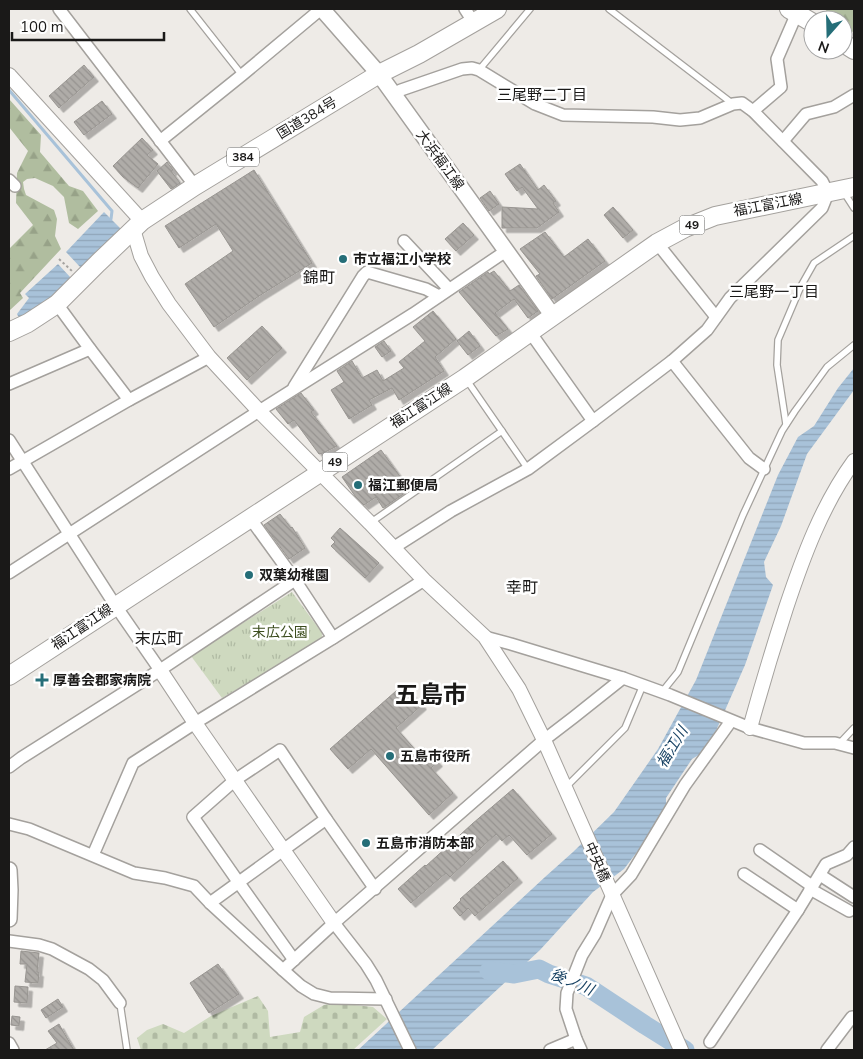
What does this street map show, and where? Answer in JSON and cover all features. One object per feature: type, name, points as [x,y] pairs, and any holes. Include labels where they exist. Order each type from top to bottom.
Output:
[{"type":"main road","name":"大浜福江線","points":[[321,9],[379,74],[553,316]]},
{"type":"main road","name":"国道384号","points":[[9,332],[28,323],[58,304],[138,225],[194,186],[379,74],[419,54],[469,16],[497,9]]},
{"type":"main road","name":"福江富江線","points":[[9,676],[464,378],[657,243],[685,228],[714,216],[841,190]]},
{"type":"main road","points":[[9,870],[9,919]]},
{"type":"street","points":[[59,9],[194,186]]},
{"type":"street","points":[[160,141],[321,9]]},
{"type":"street","points":[[753,111],[781,87],[777,60],[793,11]]},
{"type":"street","points":[[393,94],[472,68],[479,70],[535,104],[563,115],[653,117],[680,120],[700,118],[734,104],[742,103],[753,111],[822,181],[841,190],[730,298],[707,330],[672,361],[528,468],[451,510],[393,548]]},
{"type":"street","points":[[9,75],[138,225]]},
{"type":"street","points":[[783,141],[806,114],[834,107],[854,94]]},
{"type":"street","name":"中央橋","points":[[138,225],[140,256],[169,304],[209,357],[258,411],[424,580],[485,637],[519,689],[544,740],[681,1050]]},
{"type":"street","points":[[404,241],[449,289]]},
{"type":"street","points":[[657,243],[716,317]]},
{"type":"street","points":[[9,574],[506,251]]},
{"type":"street","points":[[292,390],[362,276],[367,272],[426,289],[438,296]]},
{"type":"street","points":[[58,304],[130,400]]},
{"type":"street","points":[[530,332],[593,421]]},
{"type":"street","points":[[9,384],[90,349]]},
{"type":"street","points":[[9,469],[209,357]]},
{"type":"street","points":[[672,361],[749,458],[764,469]]},
{"type":"street","points":[[9,440],[115,605],[334,923],[366,964],[386,999],[410,1050]]},
{"type":"street","points":[[750,728],[766,670],[802,562],[819,522],[836,489],[854,461]]},
{"type":"street","points":[[250,518],[333,638]]},
{"type":"street","points":[[9,767],[160,670],[294,580]]},
{"type":"street","points":[[93,855],[133,763],[195,722],[424,580]]},
{"type":"street","points":[[485,637],[623,678],[750,728],[804,743],[835,743],[854,748]]},
{"type":"street","points":[[283,970],[334,923],[544,740],[623,678]]},
{"type":"street","points":[[581,1050],[566,1009],[567,993],[582,955],[595,934],[612,894],[631,875],[686,785],[731,721]]},
{"type":"street","points":[[294,960],[193,816],[235,780],[280,750],[374,889]]},
{"type":"street","points":[[210,903],[326,819]]},
{"type":"street","points":[[9,824],[29,829],[134,873],[165,878],[194,886],[283,970],[301,986],[314,994],[330,998],[386,999]]},
{"type":"street","points":[[710,1042],[798,910],[826,864],[847,855],[854,847]]},
{"type":"street","points":[[760,850],[811,888],[849,910]]},
{"type":"street","points":[[744,874],[798,910]]},
{"type":"street","points":[[820,875],[854,897]]},
{"type":"street","points":[[9,941],[39,945],[52,949],[89,969],[104,980],[120,1003]]},
{"type":"street","points":[[827,1050],[852,1017],[854,1017]]},
{"type":"street","points":[[550,1050],[576,1039]]},
{"type":"street","points":[[9,1043],[13,1050]]},
{"type":"lane","points":[[190,9],[242,75]]},
{"type":"lane","points":[[479,70],[530,9]]},
{"type":"lane","points":[[609,9],[734,104]]},
{"type":"lane","points":[[841,190],[854,208]]},
{"type":"lane","points":[[786,424],[777,365],[778,340],[801,286],[814,263],[854,236]]},
{"type":"lane","points":[[666,694],[683,661],[743,516],[786,424],[827,367],[854,345]]},
{"type":"lane","points":[[464,378],[528,468]]},
{"type":"lane","points":[[370,523],[502,432]]},
{"type":"lane","points":[[565,788],[625,728],[643,685]]},
{"type":"lane","points":[[839,744],[854,728]]},
{"type":"lane","points":[[120,1003],[127,1050]]},
{"type":"path","points":[[59,259],[81,280]]},
{"type":"green space","points":[[854,9],[854,33],[853,10],[826,10]]},
{"type":"green space","points":[[9,99],[41,135],[40,152],[69,186],[83,191],[98,211],[78,229],[69,223],[64,197],[53,186],[35,178],[27,179],[23,182],[26,195],[54,210],[57,219],[55,236],[61,249],[20,293],[23,298],[9,311],[9,249],[33,225],[16,203],[17,173],[28,151],[9,127]]},
{"type":"green space","name":"末広公園","points":[[292,592],[322,633],[322,637],[320,640],[222,698],[191,656]]},
{"type":"green space","points":[[258,996],[268,1011],[270,1037],[300,1032],[304,1017],[324,1005],[336,1003],[373,1007],[387,1019],[353,1050],[141,1050],[137,1038],[147,1030],[163,1024],[184,1033],[211,1016]]},
{"type":"water","points":[[104,212],[121,229],[81,268],[66,252]]},
{"type":"water","points":[[58,264],[71,278],[42,307],[19,318],[17,314],[29,298],[25,294]]},
{"type":"water","name":"福江川","points":[[854,368],[854,390],[807,454],[781,526],[764,562],[766,577],[773,585],[745,665],[715,733],[702,753],[692,759],[666,798],[666,803],[672,800],[657,826],[624,869],[593,892],[540,950],[432,1050],[358,1050],[614,812],[658,749],[696,680],[778,475],[798,437],[814,426],[838,388]]},
{"type":"building","points":[[84,65],[94,77],[59,108],[49,96]]},
{"type":"building","points":[[102,101],[112,114],[84,135],[74,122]]},
{"type":"building","points":[[142,138],[153,150],[147,155],[158,164],[138,188],[123,177],[113,166]]},
{"type":"building","points":[[167,162],[180,183],[171,189],[157,171]]},
{"type":"building","points":[[520,164],[538,190],[544,185],[556,201],[553,203],[559,212],[537,228],[502,228],[502,207],[538,209],[522,187],[517,191],[505,174]]},
{"type":"building","points":[[254,170],[312,263],[214,327],[185,284],[233,251],[216,224],[179,248],[165,226]]},
{"type":"building","points":[[490,191],[499,204],[489,211],[480,198]]},
{"type":"building","points":[[613,207],[633,230],[623,238],[604,215]]},
{"type":"building","points":[[463,223],[474,235],[456,251],[445,239]]},
{"type":"building","points":[[545,232],[564,257],[588,239],[605,261],[552,299],[536,276],[540,274],[520,249]]},
{"type":"building","points":[[494,271],[510,291],[519,285],[538,311],[528,318],[514,299],[495,313],[508,329],[496,336],[459,292],[488,272],[489,274]]},
{"type":"building","points":[[433,311],[456,339],[435,357],[444,371],[399,400],[392,388],[369,400],[372,405],[349,419],[331,390],[344,382],[337,371],[352,361],[362,378],[377,370],[383,381],[404,368],[399,362],[425,341],[413,327]]},
{"type":"building","points":[[262,326],[282,348],[247,380],[227,358]]},
{"type":"building","points":[[469,331],[480,346],[468,355],[457,341]]},
{"type":"building","points":[[384,341],[391,351],[382,357],[375,347]]},
{"type":"building","points":[[301,393],[314,410],[311,412],[337,446],[319,454],[294,420],[288,424],[276,409]]},
{"type":"building","points":[[381,450],[404,482],[407,480],[412,488],[383,508],[376,497],[364,505],[355,496],[342,477]]},
{"type":"building","points":[[280,514],[292,527],[305,548],[289,559],[264,525]]},
{"type":"building","points":[[340,528],[379,563],[365,578],[331,546],[335,542],[331,538]]},
{"type":"building","points":[[404,684],[422,705],[396,728],[418,753],[425,748],[438,762],[431,768],[453,793],[429,815],[371,749],[348,769],[330,749]]},
{"type":"building","points":[[513,789],[552,834],[527,855],[509,835],[502,841],[496,834],[450,877],[446,873],[411,903],[398,889]]},
{"type":"building","points":[[503,861],[518,878],[475,916],[468,908],[460,916],[453,908],[460,899]]},
{"type":"building","points":[[21,951],[39,953],[38,983],[25,982],[27,964],[20,964]]},
{"type":"building","points":[[218,964],[239,994],[209,1013],[190,983]]},
{"type":"building","points":[[15,986],[28,987],[27,1003],[14,1002]]},
{"type":"building","points":[[58,999],[63,1007],[46,1018],[41,1010]]},
{"type":"building","points":[[12,1016],[20,1017],[19,1026],[11,1025]]},
{"type":"building","points":[[59,1024],[74,1050],[45,1050],[57,1043],[48,1031]]},
{"type":"waterway","points":[[9,90],[112,211],[111,219]]},
{"type":"waterway","name":"後ノ川","points":[[489,971],[514,974],[539,969],[586,986],[685,1050]]},
{"type":"place","name":"市立福江小学校","points":[[343,259]]},
{"type":"place","name":"福江郵便局","points":[[358,485]]},
{"type":"place","name":"双葉幼稚園","points":[[249,575]]},
{"type":"place","name":"厚善会郡家病院","points":[[42,680]]},
{"type":"place","name":"五島市役所","points":[[390,756]]},
{"type":"place","name":"五島市消防本部","points":[[366,843]]},
{"type":"district","name":"三尾野二丁目","points":[[542,95]]},
{"type":"district","name":"錦町","points":[[319,278]]},
{"type":"district","name":"三尾野一丁目","points":[[774,292]]},
{"type":"district","name":"幸町","points":[[522,588]]},
{"type":"district","name":"末広町","points":[[159,639]]},
{"type":"district","name":"五島市","points":[[431,695]]}]
